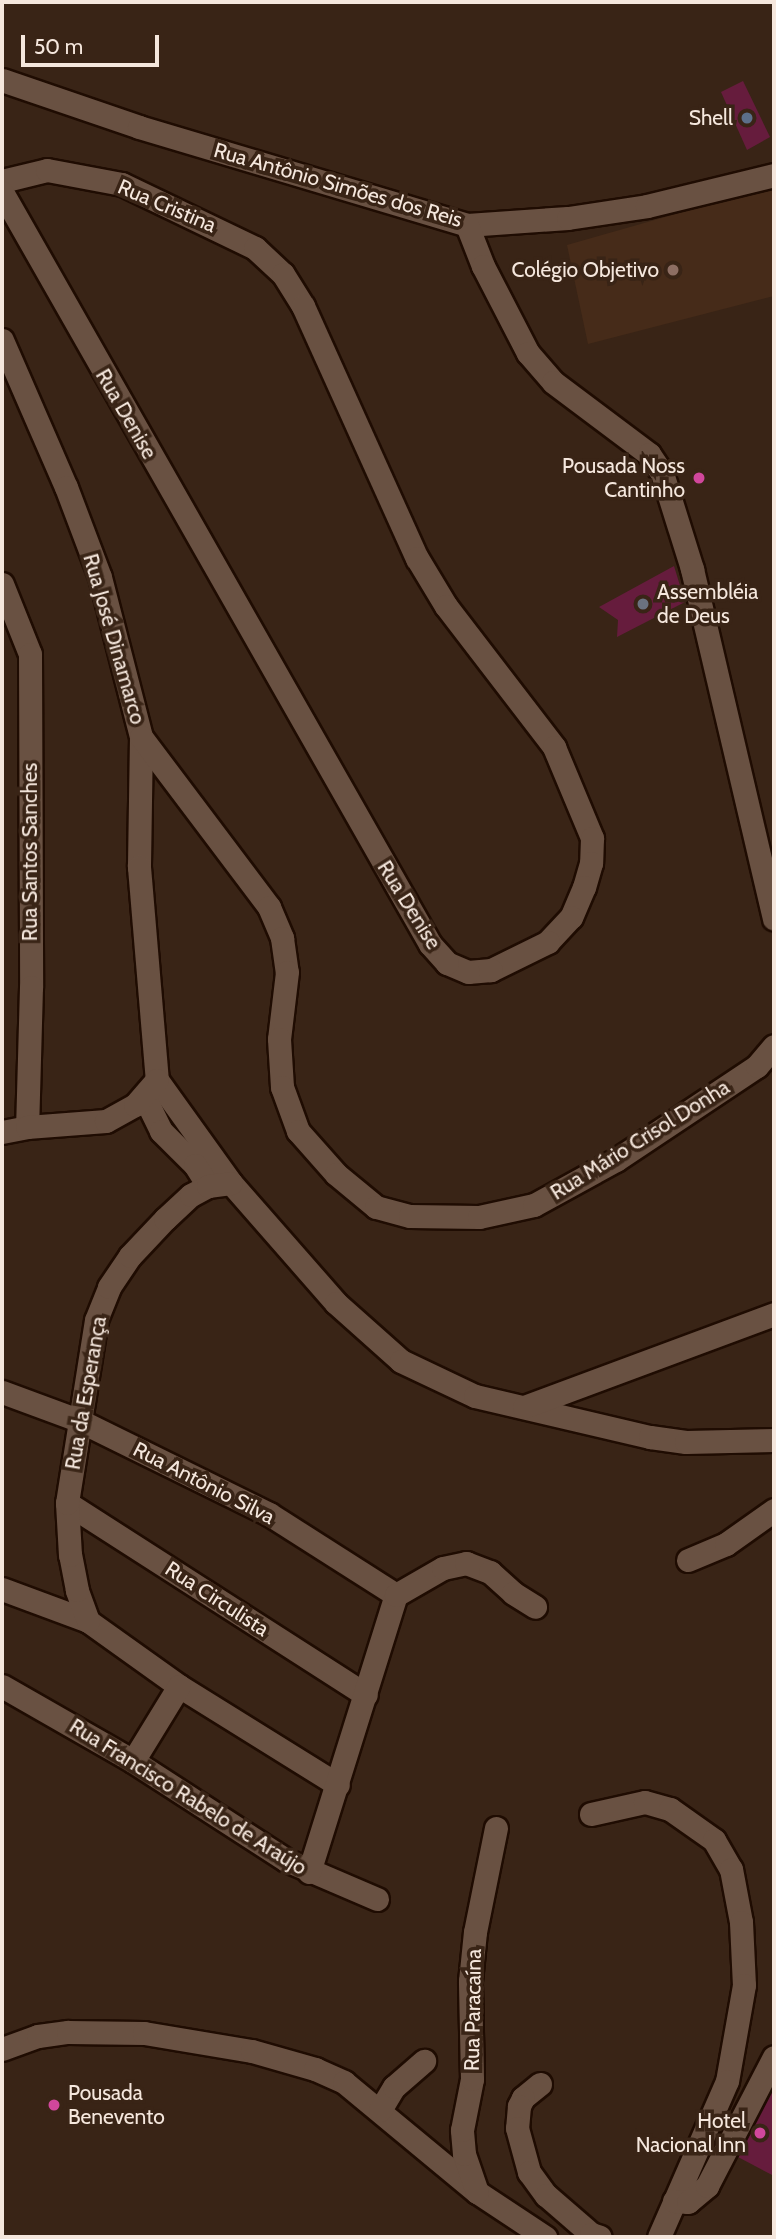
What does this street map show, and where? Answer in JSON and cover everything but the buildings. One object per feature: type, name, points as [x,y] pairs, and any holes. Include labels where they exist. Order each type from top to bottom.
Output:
[{"type":"street","name":"Rua Antônio Simões dos Reis","points":[[2,80],[139,127],[467,225],[568,218],[647,206],[771,173]]},
{"type":"street","name":"Rua Cristina","points":[[2,181],[47,170],[122,184],[256,248],[283,274],[303,306]]},
{"type":"street","name":"Rua Denise","points":[[2,192],[430,944],[447,963],[468,972],[491,970],[548,942],[571,918],[591,863],[592,838],[554,747],[446,606],[416,558],[303,306]]},
{"type":"street","points":[[467,225],[483,266],[528,353],[554,382],[649,454],[662,472],[692,569],[774,918]]},
{"type":"street","name":"Rua José Dinamarco","points":[[2,340],[66,487],[100,578],[141,737],[139,866],[151,1088]]},
{"type":"street","name":"Rua Santos Sanches","points":[[2,584],[30,654],[31,987],[27,1127]]},
{"type":"street","name":"Rua Mário Crisol Donha","points":[[141,737],[269,907],[282,938],[287,972],[279,1039],[282,1087],[298,1130],[336,1174],[376,1207],[410,1216],[479,1217],[534,1206],[627,1153],[757,1066],[774,1046]]},
{"type":"street","points":[[106,1121],[124,1114],[151,1088]]},
{"type":"street","points":[[151,1088],[161,1131],[195,1165],[219,1184],[336,1303],[401,1360],[475,1396],[650,1437],[686,1442],[774,1440]]},
{"type":"street","points":[[151,1088],[219,1184]]},
{"type":"street","points":[[2,1132],[27,1127],[106,1121],[161,1131]]},
{"type":"street","name":"Rua da Esperança","points":[[88,1622],[77,1590],[67,1503],[78,1420],[96,1320],[109,1287],[130,1256],[191,1195],[219,1184]]},
{"type":"street","points":[[524,1407],[774,1314]]},
{"type":"street","name":"Rua Antônio Silva","points":[[3,1393],[78,1420],[269,1514],[396,1595]]},
{"type":"street","name":"Rua Circulista","points":[[67,1503],[366,1695]]},
{"type":"street","points":[[688,1560],[726,1544],[774,1510]]},
{"type":"street","points":[[309,1872],[396,1595],[443,1568],[466,1563],[478,1566],[535,1607]]},
{"type":"street","points":[[2,1589],[88,1622],[179,1686],[338,1785]]},
{"type":"street","name":"Rua Francisco Rabelo de Araújo","points":[[2,1686],[133,1761],[309,1872],[377,1899]]},
{"type":"street","points":[[133,1761],[179,1686]]},
{"type":"street","points":[[591,1814],[645,1802],[670,1809],[714,1840],[731,1869],[741,1922],[744,1985],[727,2081],[659,2237]]},
{"type":"street","name":"Rua Paracaína","points":[[477,2192],[464,2154],[462,2130],[472,2079],[470,1980],[475,1932],[496,1828]]},
{"type":"street","points":[[2,2049],[38,2036],[96,2031],[144,2033],[252,2051],[315,2069],[344,2082],[477,2192],[545,2237]]},
{"type":"street","points":[[674,2201],[688,2202],[707,2186],[774,2057]]},
{"type":"street","points":[[380,2110],[394,2087],[424,2061]]},
{"type":"street","points":[[540,2084],[523,2098],[519,2106],[517,2128],[529,2172],[546,2195],[592,2234],[600,2237]]},
{"type":"shaded area","name":"Colégio Objetivo","points":[[774,186],[774,296],[588,344],[567,245]]},
{"type":"place","name":"Shell","points":[[747,118]]},
{"type":"place","name":"Colégio Objetivo","points":[[673,270]]},
{"type":"place","name":"Pousada Noss Cantinho","points":[[699,478]]},
{"type":"place","name":"Assembléia de Deus","points":[[643,604]]},
{"type":"place","name":"Pousada Benevento","points":[[54,2105]]},
{"type":"place","name":"Hotel Nacional Inn","points":[[760,2133]]}]
